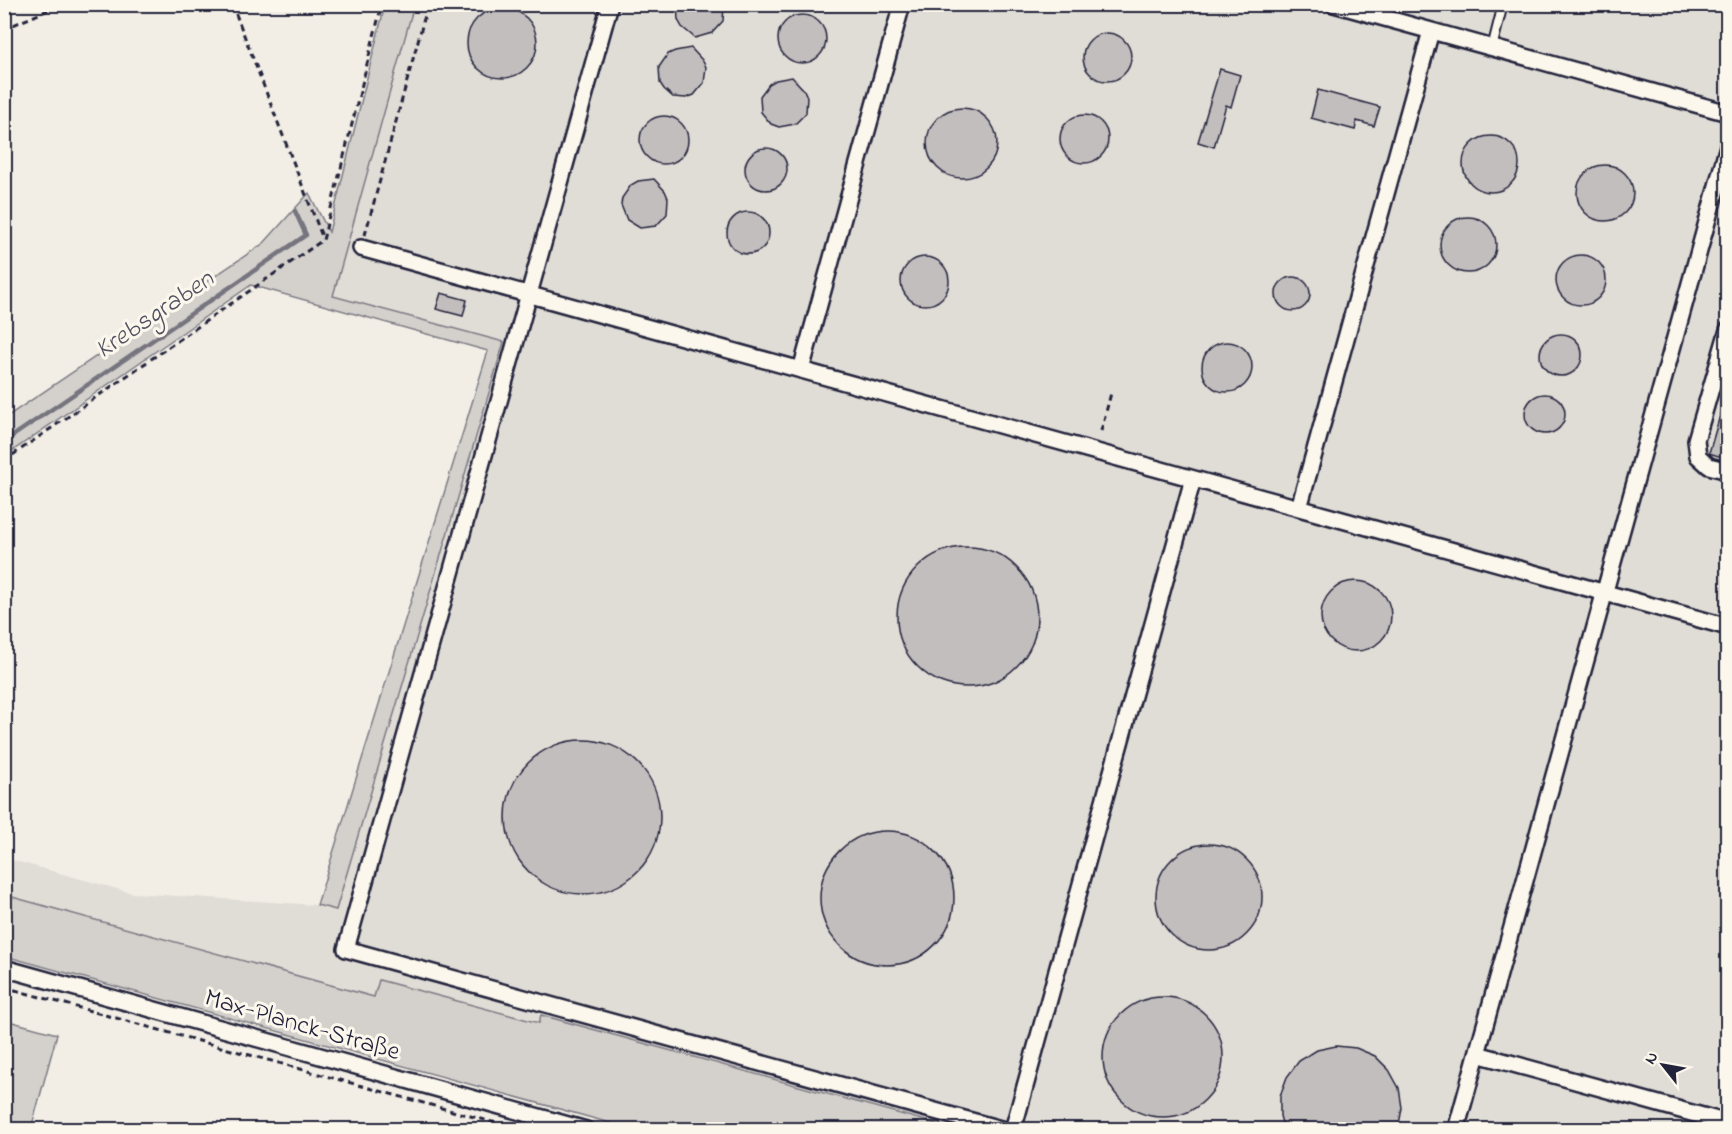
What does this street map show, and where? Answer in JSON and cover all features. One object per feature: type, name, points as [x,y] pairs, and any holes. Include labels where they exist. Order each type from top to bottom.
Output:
[{"type":"street","points":[[610,4],[346,950],[1004,1130]]},
{"type":"street","points":[[801,370],[902,4]]},
{"type":"street","points":[[1334,4],[1728,113]]},
{"type":"street","points":[[1299,508],[1431,32]]},
{"type":"street","points":[[1456,1130],[1728,146]]},
{"type":"street","points":[[361,248],[1728,627]]},
{"type":"street","points":[[1728,330],[1696,440],[1698,456],[1709,466],[1728,471]]},
{"type":"street","points":[[1013,1130],[1193,478]]},
{"type":"street","name":"Max-Planck-Straße","points":[[4,968],[586,1130]]},
{"type":"street","points":[[1477,1054],[1728,1123]]},
{"type":"lane","points":[[1492,48],[1503,4]]},
{"type":"path","points":[[4,29],[62,4]]},
{"type":"path","points":[[232,4],[323,240]]},
{"type":"path","points":[[4,461],[323,240],[382,4]]},
{"type":"path","points":[[361,248],[428,4]]},
{"type":"path","points":[[1101,431],[1111,393]]},
{"type":"path","points":[[4,987],[520,1130]]},
{"type":"shaded area","points":[[385,5],[414,5],[333,296],[504,342],[336,910],[317,905],[488,351],[251,285],[5,456],[5,418],[264,243],[309,193],[329,232]]},
{"type":"shaded area","points":[[414,5],[1727,5],[1727,1129],[955,1129],[541,1015],[539,1023],[380,980],[374,998],[5,895],[4,858],[132,893],[317,905],[336,910],[504,342],[333,296]]},
{"type":"shaded area","points":[[5,895],[374,997],[379,980],[539,1023],[541,1015],[955,1129],[632,1129],[5,956]]},
{"type":"shaded area","points":[[5,1020],[57,1034],[31,1129],[5,1129]]},
{"type":"building","points":[[677,4],[724,4],[723,21],[712,33],[695,38],[682,27],[678,20]]},
{"type":"building","points":[[502,8],[515,11],[527,18],[534,30],[537,43],[534,56],[527,68],[515,75],[502,78],[489,75],[477,68],[470,56],[467,43],[470,30],[477,18],[489,11]]},
{"type":"building","points":[[797,15],[807,15],[819,22],[826,34],[826,44],[819,56],[807,63],[797,63],[782,52],[778,44],[778,34],[789,19]]},
{"type":"building","points":[[1102,33],[1112,33],[1124,40],[1131,52],[1131,62],[1124,74],[1112,81],[1102,81],[1087,70],[1083,62],[1083,52],[1094,37]]},
{"type":"building","points":[[691,48],[706,67],[704,83],[694,95],[686,98],[673,97],[660,83],[659,67],[668,54]]},
{"type":"building","points":[[1220,69],[1240,75],[1231,107],[1226,105],[1214,147],[1198,142]]},
{"type":"building","points":[[792,77],[807,97],[806,113],[795,124],[779,127],[771,124],[761,112],[760,96],[769,84]]},
{"type":"building","points":[[1318,90],[1380,107],[1374,126],[1357,121],[1355,130],[1311,118]]},
{"type":"building","points":[[955,108],[969,108],[982,114],[991,123],[997,136],[995,156],[987,168],[969,178],[955,178],[942,172],[933,163],[927,150],[927,136],[933,123],[942,114]]},
{"type":"building","points":[[1079,115],[1089,115],[1101,122],[1108,134],[1108,144],[1101,156],[1089,163],[1079,163],[1064,152],[1060,144],[1060,134],[1071,119]]},
{"type":"building","points":[[659,116],[669,116],[681,123],[688,135],[688,145],[681,157],[669,164],[659,164],[644,153],[640,145],[640,135],[651,120]]},
{"type":"building","points":[[1491,136],[1502,138],[1511,144],[1517,153],[1519,164],[1517,175],[1511,184],[1502,190],[1491,192],[1480,190],[1471,184],[1465,175],[1463,164],[1465,153],[1471,144],[1480,138]]},
{"type":"building","points":[[766,148],[781,154],[787,169],[781,184],[766,190],[751,184],[745,169],[751,154]]},
{"type":"building","points":[[1605,165],[1616,167],[1625,173],[1631,182],[1633,193],[1631,204],[1625,213],[1616,219],[1605,221],[1594,219],[1585,213],[1579,204],[1577,193],[1579,182],[1585,173],[1594,167]]},
{"type":"building","points":[[654,179],[668,198],[667,214],[656,226],[640,228],[627,220],[621,205],[622,198],[631,185],[638,181]]},
{"type":"building","points":[[748,212],[763,218],[769,233],[763,248],[748,254],[733,248],[727,233],[733,218]]},
{"type":"building","points":[[1468,217],[1479,219],[1488,225],[1494,234],[1496,245],[1494,256],[1488,265],[1479,271],[1468,273],[1457,271],[1448,265],[1442,256],[1440,245],[1442,234],[1448,225],[1457,219]]},
{"type":"building","points":[[1576,255],[1586,255],[1599,262],[1606,275],[1606,285],[1599,298],[1586,305],[1576,305],[1567,301],[1560,294],[1556,285],[1556,275],[1560,266],[1567,259]]},
{"type":"building","points":[[920,257],[930,257],[942,264],[949,276],[949,286],[942,298],[930,305],[920,305],[905,294],[901,286],[901,276],[912,261]]},
{"type":"building","points":[[1293,277],[1305,282],[1310,294],[1305,306],[1293,311],[1281,306],[1276,294],[1281,282]]},
{"type":"building","points":[[441,293],[467,300],[463,316],[436,309]]},
{"type":"building","points":[[1561,334],[1576,340],[1582,355],[1576,370],[1561,376],[1546,370],[1540,355],[1546,340]]},
{"type":"building","points":[[1222,342],[1232,342],[1245,349],[1252,362],[1252,372],[1245,385],[1232,392],[1222,392],[1213,388],[1206,381],[1202,372],[1202,362],[1206,353],[1213,346]]},
{"type":"building","points":[[1545,394],[1553,395],[1559,400],[1564,406],[1564,422],[1559,428],[1553,433],[1545,434],[1537,433],[1531,428],[1526,422],[1525,414],[1526,406],[1531,400],[1537,395]]},
{"type":"building","points":[[1724,402],[1728,403],[1728,459],[1709,453]]},
{"type":"building","points":[[967,547],[994,553],[1006,559],[1016,568],[1025,578],[1031,590],[1037,617],[1031,644],[1025,656],[1016,666],[1006,675],[994,681],[967,687],[940,681],[928,675],[918,666],[909,656],[903,644],[897,617],[903,590],[909,578],[918,568],[928,559],[940,553]]},
{"type":"building","points":[[1356,581],[1369,584],[1381,591],[1388,603],[1391,616],[1388,629],[1381,641],[1369,648],[1356,651],[1343,648],[1331,641],[1324,629],[1321,616],[1324,603],[1331,591],[1343,584]]},
{"type":"building","points":[[583,740],[612,746],[626,753],[637,763],[647,774],[654,788],[660,817],[654,846],[647,860],[637,871],[626,881],[612,888],[583,894],[554,888],[540,881],[529,871],[519,860],[512,846],[506,817],[512,788],[519,774],[529,763],[540,753],[554,746]]},
{"type":"building","points":[[887,831],[912,837],[934,851],[948,873],[954,898],[948,923],[934,945],[912,959],[887,965],[862,959],[840,945],[826,923],[820,898],[826,873],[840,851],[862,837]]},
{"type":"building","points":[[1209,844],[1229,848],[1246,860],[1258,877],[1262,897],[1258,917],[1246,934],[1229,946],[1209,950],[1189,946],[1172,934],[1160,917],[1156,897],[1160,877],[1172,860],[1189,848]]},
{"type":"building","points":[[1163,997],[1186,1002],[1205,1015],[1218,1034],[1223,1057],[1218,1080],[1205,1099],[1186,1112],[1163,1117],[1140,1112],[1121,1099],[1108,1080],[1103,1057],[1108,1034],[1121,1015],[1140,1002]]},
{"type":"building","points":[[1336,1046],[1356,1048],[1375,1056],[1389,1070],[1399,1088],[1402,1108],[1398,1130],[1284,1130],[1280,1116],[1280,1096],[1287,1077],[1299,1061],[1317,1050]]},
{"type":"waterway","name":"Krebsgraben","points":[[4,442],[306,235],[295,211]]}]
